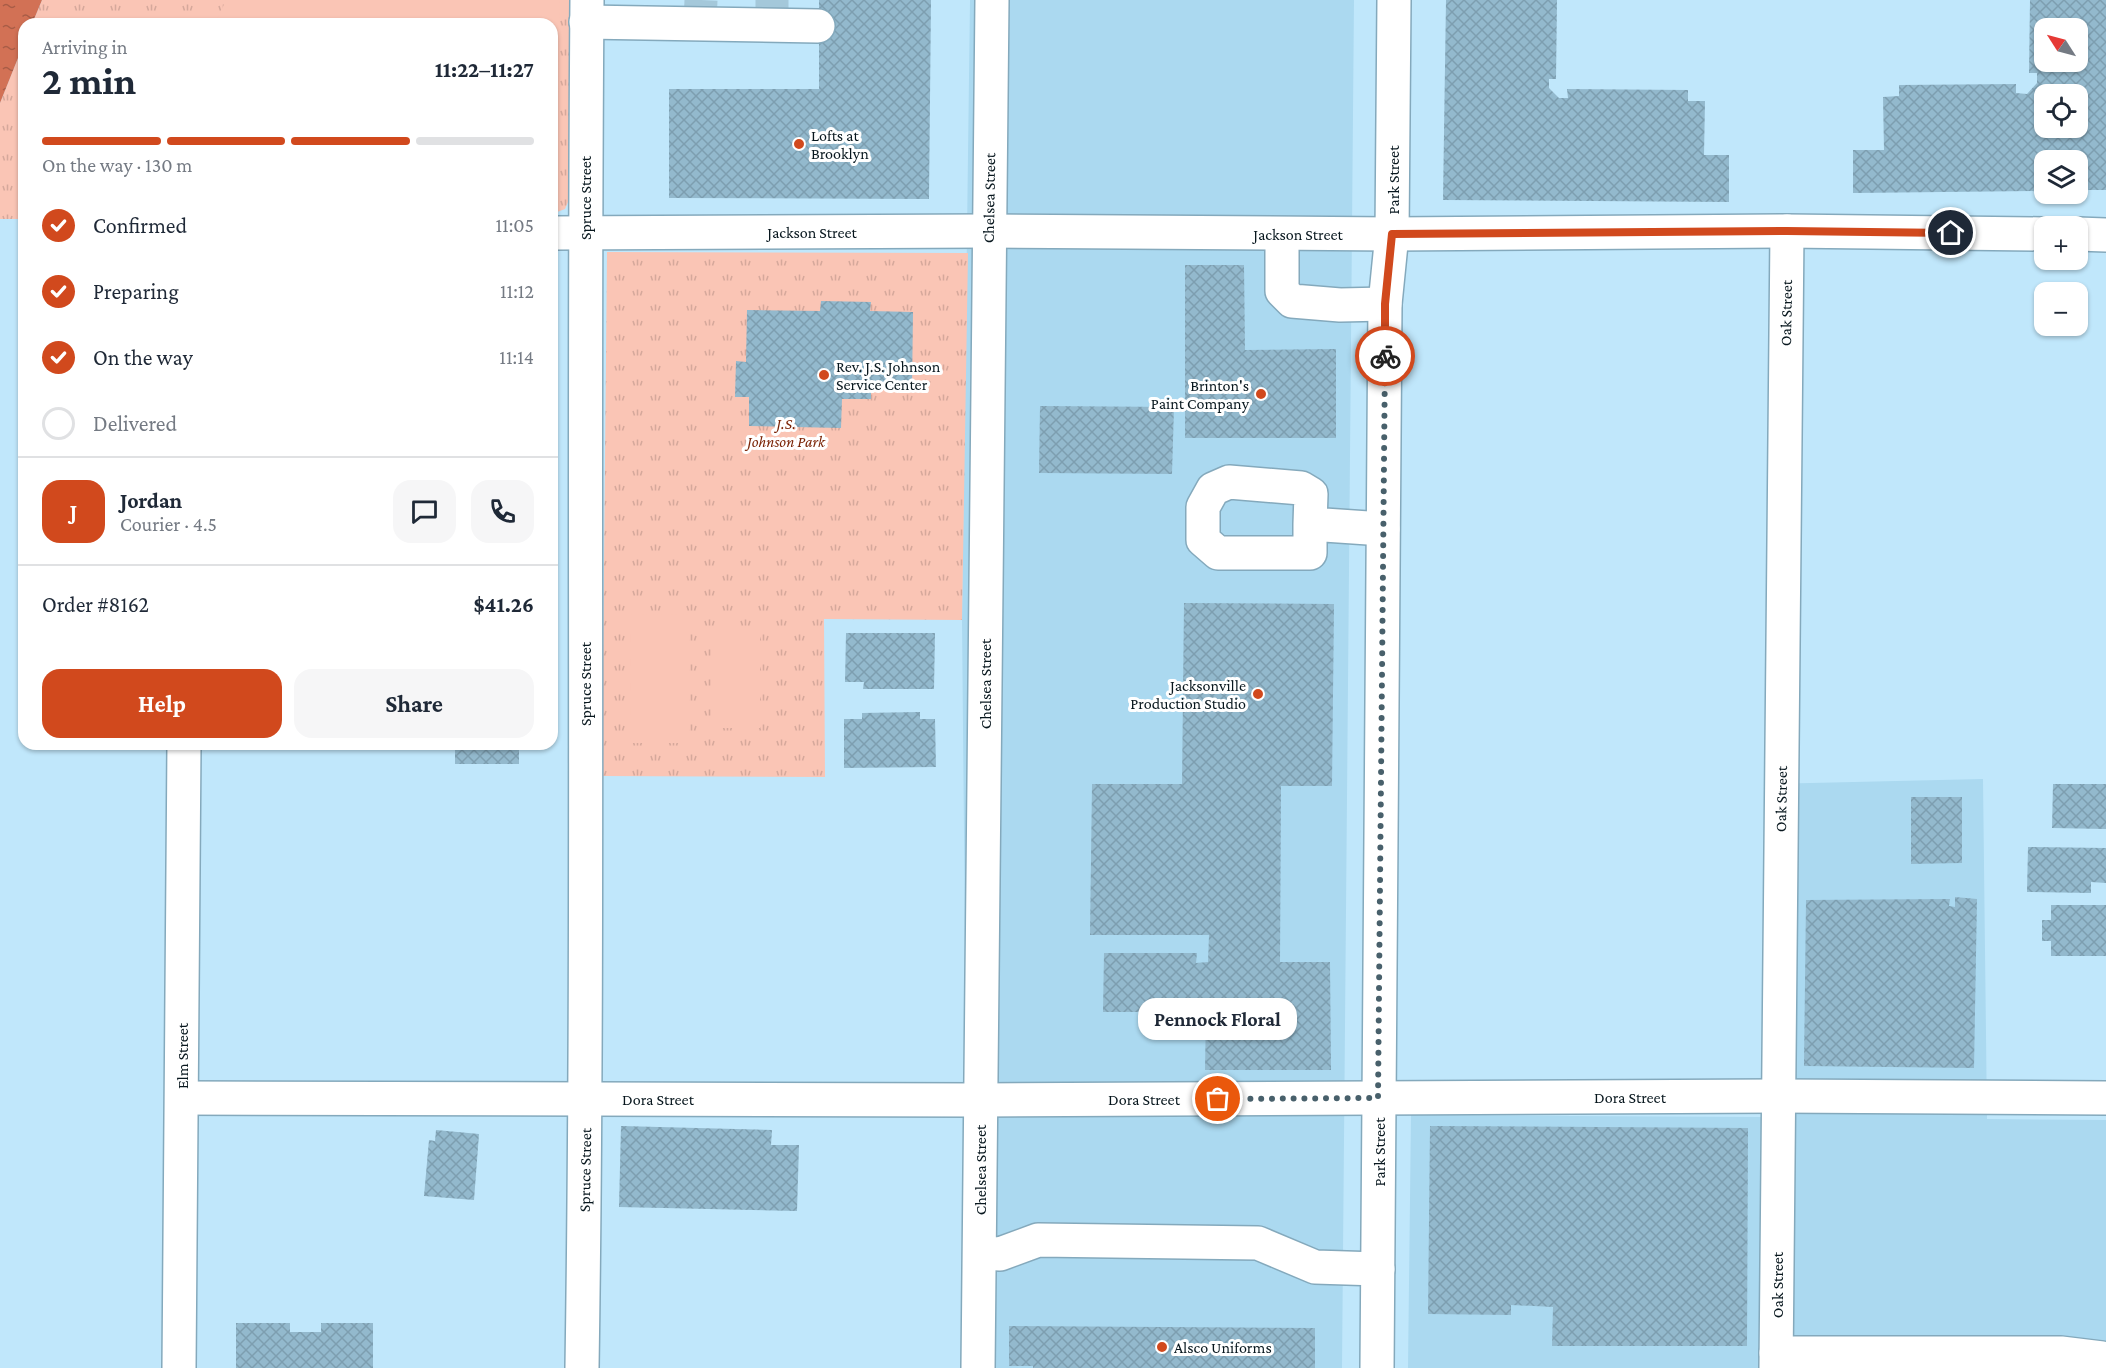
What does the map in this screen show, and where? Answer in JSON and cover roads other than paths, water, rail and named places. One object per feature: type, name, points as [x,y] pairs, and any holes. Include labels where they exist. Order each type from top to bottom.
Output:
[{"type":"street","name":"Chelsea Street","points":[[978,1368],[992,0]]},
{"type":"street","name":"Park Street","points":[[1377,1368],[1385,304],[1392,234],[1394,0]]},
{"type":"street","points":[[587,11],[818,26]]},
{"type":"street","name":"Spruce Street","points":[[582,1368],[586,1098],[587,11]]},
{"type":"street","name":"Jackson Street","points":[[558,233],[988,231],[1392,234],[1787,231],[2034,234]]},
{"type":"street","name":"Oak Street","points":[[1776,1360],[1787,231]]},
{"type":"street","points":[[1282,234],[1282,291],[1292,301],[1340,305],[1385,304]]},
{"type":"street","points":[[2088,234],[2106,235]]},
{"type":"street","points":[[1310,524],[1383,529]]},
{"type":"street","name":"Elm Street","points":[[179,1368],[184,750]]},
{"type":"street","name":"Dora Street","points":[[182,1098],[981,1100],[1777,1096],[2106,1098]]},
{"type":"street","points":[[980,1253],[1000,1254],[1038,1240],[1258,1243],[1315,1267],[1378,1269]]},
{"type":"street","points":[[1776,1360],[2061,1353],[2102,1358],[2104,1368]]},
{"type":"water","points":[[0,0],[42,0],[34,18],[18,18],[18,58],[0,103]]},
{"type":"tunnel","points":[[700,24],[701,0]]},
{"type":"tunnel","points":[[772,0],[772,26]]},
{"type":"place","name":"Lofts at Brooklyn","points":[[799,144]]},
{"type":"place","name":"Rev. J.S. Johnson Service Center","points":[[824,375]]},
{"type":"place","name":"Brinton's Paint Company","points":[[1261,394]]},
{"type":"place","name":"Jacksonville Production Studio","points":[[1258,694]]},
{"type":"place","name":"Pennock Floral","points":[[1218,1099]]},
{"type":"place","name":"Alsco Uniforms","points":[[1162,1347]]},
{"type":"park label","name":"J.S. Johnson Park","points":[[786,432]]}]
